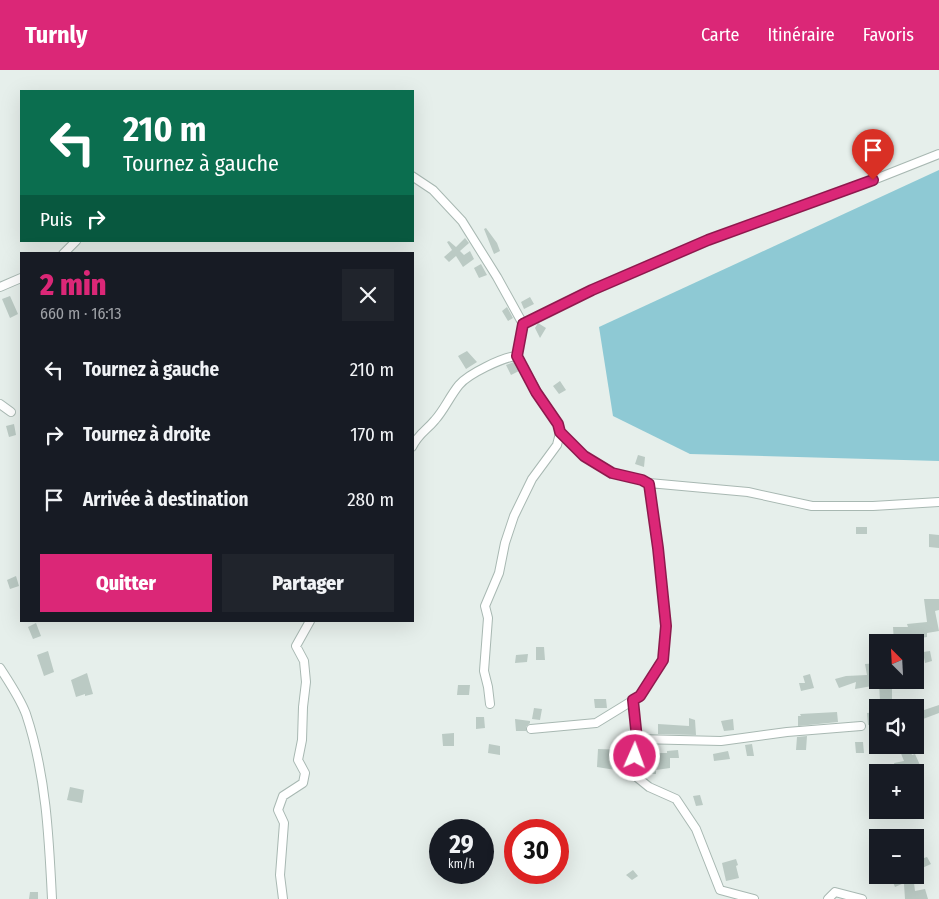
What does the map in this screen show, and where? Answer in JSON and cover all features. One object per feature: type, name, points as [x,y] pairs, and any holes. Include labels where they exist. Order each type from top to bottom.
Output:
[{"type":"street","points":[[523,324],[592,290],[708,240],[858,186],[939,154]]},
{"type":"street","points":[[414,177],[433,190],[462,221],[497,276],[523,324],[517,356],[536,392],[558,424],[560,432],[557,445],[532,479],[514,516],[505,543],[499,573],[485,606],[488,618],[484,671],[490,704]]},
{"type":"street","points":[[65,252],[75,242]]},
{"type":"street","points":[[0,287],[20,278]]},
{"type":"street","points":[[414,443],[418,436],[434,421],[460,383],[484,367],[510,356],[517,356]]},
{"type":"street","points":[[0,404],[11,412]]},
{"type":"street","points":[[560,432],[584,456],[612,473],[642,480],[649,484],[748,492],[812,506],[873,506],[939,502]]},
{"type":"street","points":[[532,729],[596,723],[640,696],[663,660],[666,626],[649,484]]},
{"type":"street","points":[[283,899],[280,875],[284,823],[278,810],[283,796],[303,783],[305,773],[298,760],[302,740],[306,682],[304,661],[296,646],[309,622]]},
{"type":"street","points":[[0,668],[25,713],[40,766],[50,838],[52,899]]},
{"type":"street","points":[[633,700],[637,739],[634,774],[648,787],[676,799],[696,829],[722,899]]},
{"type":"street","points":[[637,739],[721,741],[786,732],[861,726]]},
{"type":"street","points":[[720,890],[754,899]]},
{"type":"street","points":[[828,899],[835,892],[862,899]]},
{"type":"water","points":[[939,170],[939,461],[690,454],[613,416],[599,327]]},
{"type":"building","points":[[486,228],[497,243],[500,251],[494,254],[484,229]]},
{"type":"building","points":[[465,238],[469,243],[460,251],[464,255],[470,251],[474,259],[463,267],[456,256],[449,262],[444,257],[452,250],[447,242],[449,241],[456,247]]},
{"type":"building","points":[[481,264],[487,275],[479,278],[474,268]]},
{"type":"building","points":[[10,296],[18,314],[10,318],[2,299]]},
{"type":"building","points":[[530,297],[534,304],[524,309],[521,302]]},
{"type":"building","points":[[507,307],[513,318],[508,321],[502,311]]},
{"type":"building","points":[[538,323],[546,328],[540,338],[535,328]]},
{"type":"building","points":[[467,351],[477,362],[466,369],[458,356]]},
{"type":"building","points":[[514,362],[519,371],[511,375],[506,365]]},
{"type":"building","points":[[560,381],[566,390],[559,394],[553,386]]},
{"type":"building","points":[[14,424],[16,435],[9,437],[6,426]]},
{"type":"building","points":[[638,455],[645,457],[644,467],[635,464]]},
{"type":"building","points":[[856,527],[867,527],[867,534],[856,534]]},
{"type":"building","points":[[929,534],[939,535],[939,548],[929,547]]},
{"type":"building","points":[[16,576],[19,586],[10,589],[7,580]]},
{"type":"building","points":[[924,599],[939,599],[939,610],[935,611],[939,631],[927,633],[927,637],[924,637],[924,634],[893,634],[893,627],[908,627],[907,624],[927,622]]},
{"type":"building","points":[[36,623],[41,636],[33,639],[28,627]]},
{"type":"building","points":[[536,647],[544,647],[545,660],[536,660]]},
{"type":"building","points":[[48,651],[54,672],[44,676],[37,655]]},
{"type":"building","points":[[930,651],[932,661],[925,663],[924,652]]},
{"type":"building","points":[[528,654],[527,662],[515,663],[516,655]]},
{"type":"building","points":[[865,664],[869,664],[869,687],[855,689],[856,682],[839,688],[835,679],[846,676],[867,675]]},
{"type":"building","points":[[87,673],[93,694],[76,697],[71,680]]},
{"type":"building","points":[[810,674],[814,688],[801,691],[799,683],[805,683],[803,676]]},
{"type":"building","points":[[458,685],[470,685],[469,695],[457,695]]},
{"type":"building","points":[[879,689],[892,689],[892,699],[880,699]]},
{"type":"building","points":[[594,699],[606,699],[607,708],[595,708]]},
{"type":"building","points":[[939,705],[939,713],[924,719],[924,710]]},
{"type":"building","points":[[534,708],[542,709],[540,720],[532,719]]},
{"type":"building","points":[[837,712],[838,722],[798,726],[798,716],[801,716],[800,714]]},
{"type":"building","points":[[867,713],[869,713],[869,725],[868,725]]},
{"type":"building","points":[[476,717],[484,717],[485,728],[476,729]]},
{"type":"building","points":[[689,718],[695,720],[696,735],[658,734],[658,724],[689,726]]},
{"type":"building","points":[[515,719],[530,721],[526,731],[516,731]]},
{"type":"building","points":[[733,719],[734,730],[724,731],[721,721]]},
{"type":"building","points":[[454,733],[454,746],[443,746],[442,734]]},
{"type":"building","points":[[807,736],[806,750],[796,750],[797,737]]},
{"type":"building","points":[[855,742],[863,742],[864,753],[856,753]]},
{"type":"building","points":[[489,744],[500,746],[500,755],[488,753]]},
{"type":"building","points":[[752,744],[754,756],[747,756],[745,745]]},
{"type":"building","points":[[598,749],[630,750],[628,772],[597,767]]},
{"type":"building","points":[[678,750],[679,758],[670,758],[670,768],[656,770],[656,774],[648,774],[647,764],[640,764],[641,753],[667,753],[667,751]]},
{"type":"building","points":[[728,751],[730,759],[714,761],[713,754]]},
{"type":"building","points":[[901,754],[915,754],[920,764],[894,763],[904,761]]},
{"type":"building","points":[[70,787],[84,790],[82,803],[67,800]]},
{"type":"building","points":[[700,795],[703,805],[696,806],[693,796]]},
{"type":"building","points":[[927,857],[931,864],[924,867],[924,858]]},
{"type":"building","points":[[736,859],[739,878],[726,881],[722,863]]},
{"type":"building","points":[[633,870],[638,876],[632,880],[626,875]]},
{"type":"building","points":[[904,884],[914,884],[915,891],[925,889],[928,899],[905,899]]},
{"type":"building","points":[[30,892],[38,892],[38,899],[29,899]]},
{"type":"route","points":[[635,756],[637,739],[633,700],[640,696],[663,660],[666,626],[649,484],[642,480],[612,473],[584,456],[560,432],[558,424],[536,392],[517,356],[523,324],[592,290],[708,240],[873,180]]}]
